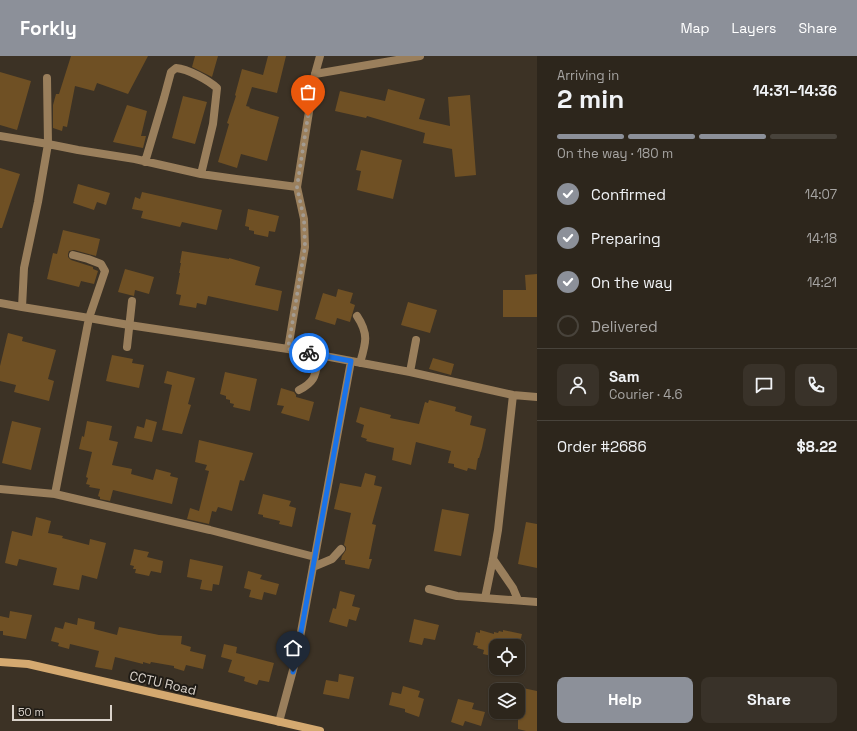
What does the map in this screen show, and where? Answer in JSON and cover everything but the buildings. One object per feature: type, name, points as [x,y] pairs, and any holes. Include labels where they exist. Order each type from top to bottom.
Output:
[{"type":"street","points":[[288,349],[305,247],[304,219],[297,187],[315,74],[320,56]]},
{"type":"street","points":[[315,74],[420,56]]},
{"type":"street","points":[[145,162],[171,72],[176,68],[183,69],[212,83],[217,88],[213,124],[201,174]]},
{"type":"street","points":[[22,307],[24,268],[38,202],[48,144],[47,78]]},
{"type":"street","points":[[0,136],[135,159],[201,174],[297,187]]},
{"type":"street","points":[[55,494],[89,318],[105,271],[101,264],[88,258],[73,255]]},
{"type":"street","points":[[127,347],[132,301]]},
{"type":"street","points":[[0,303],[129,325],[288,349],[410,372],[513,395],[537,397]]},
{"type":"street","points":[[357,316],[364,326],[366,337],[360,363]]},
{"type":"street","points":[[410,372],[416,340]]},
{"type":"street","points":[[299,390],[307,386],[314,379],[319,355]]},
{"type":"street","points":[[279,722],[296,659],[351,361]]},
{"type":"street","points":[[485,598],[501,511],[513,395]]},
{"type":"street","points":[[0,489],[55,494],[210,530],[315,557]]},
{"type":"street","points":[[313,567],[332,559],[341,549]]},
{"type":"street","points":[[493,558],[513,588],[518,600]]},
{"type":"street","points":[[429,589],[457,596],[537,602]]},
{"type":"street","name":"CCTU Road","points":[[0,662],[35,666],[320,731]]},
{"type":"way so far","points":[[308,116],[297,187],[304,219],[305,247],[288,349],[309,353]]},
{"type":"route","points":[[293,672],[351,361],[309,353]]}]
